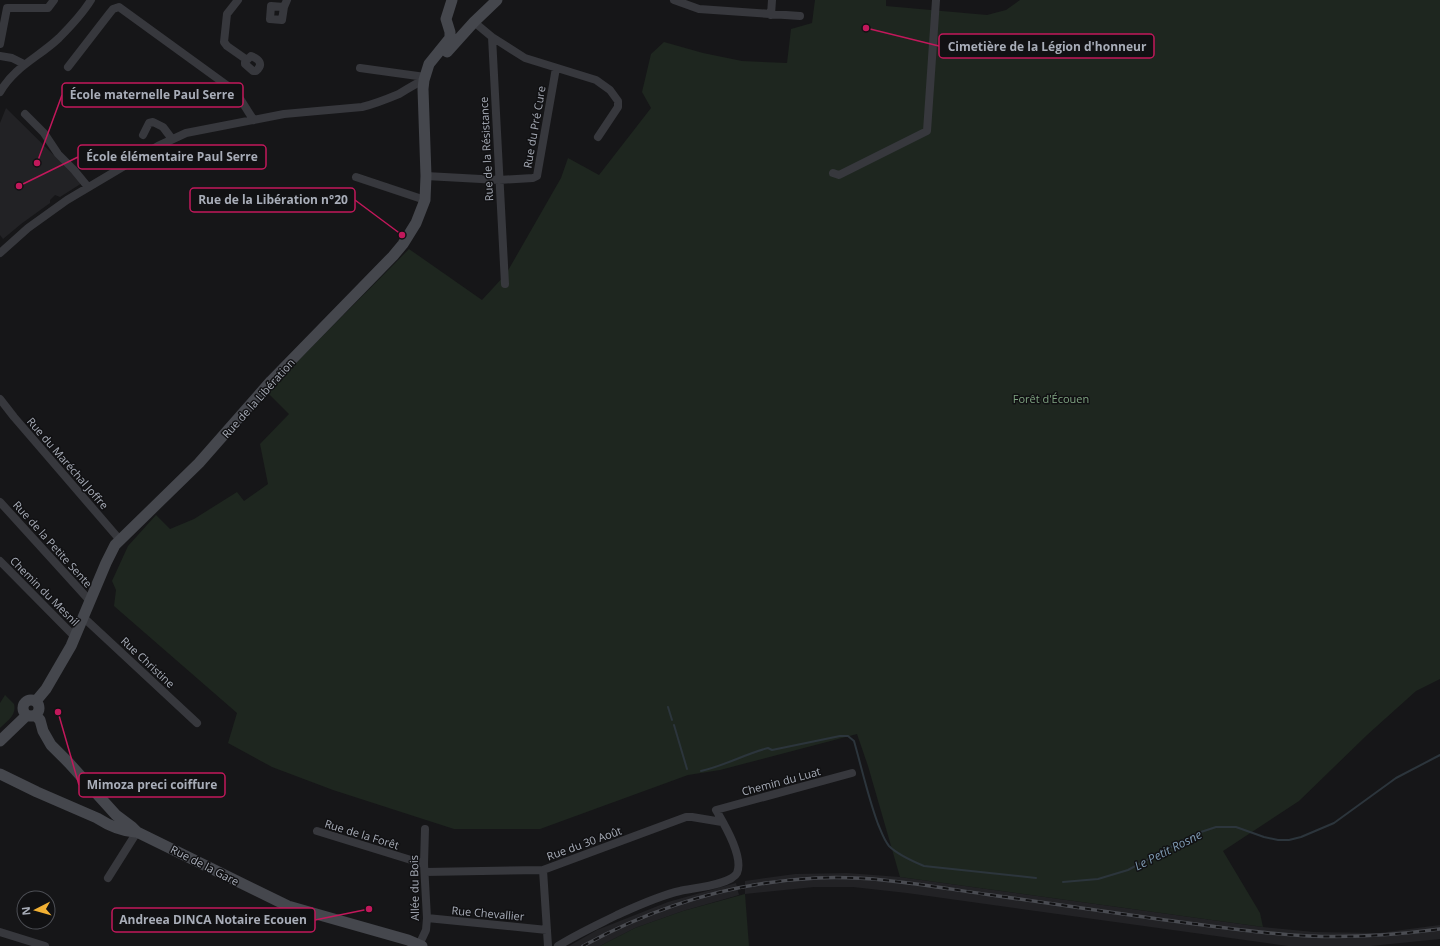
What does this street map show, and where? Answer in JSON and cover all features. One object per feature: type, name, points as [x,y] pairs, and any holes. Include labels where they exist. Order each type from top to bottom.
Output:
[{"type":"main road","points":[[425,79],[432,60],[449,41],[450,32],[446,18],[452,0]]},
{"type":"main road","points":[[425,79],[463,34],[496,0]]},
{"type":"main road","name":"Rue de la Libération","points":[[31,715],[23,709],[25,702],[30,700],[36,701],[50,682],[75,637],[111,552],[120,540],[199,464],[271,381],[393,256],[416,224],[426,191],[423,89],[425,79]]},
{"type":"main road","points":[[0,741],[31,715]]},
{"type":"main road","name":"Rue de la Gare","points":[[31,715],[40,720],[43,731],[51,745],[74,768],[116,815],[132,826],[137,832],[288,906],[421,945]]},
{"type":"main road","points":[[0,774],[36,792],[98,818],[104,822],[129,831],[137,832]]},
{"type":"main road","points":[[98,818],[112,817],[116,815]]},
{"type":"street","points":[[0,44],[7,8],[48,8],[54,0]]},
{"type":"street","points":[[0,92],[8,80],[24,64],[59,38],[91,0]]},
{"type":"street","points":[[238,0],[227,14],[224,42],[227,46],[247,60]]},
{"type":"street","points":[[674,0],[699,9],[800,16]]},
{"type":"street","points":[[771,15],[772,0]]},
{"type":"street","points":[[834,173],[839,174],[927,131],[936,0]]},
{"type":"street","points":[[68,68],[113,9],[119,7],[232,89],[254,120]]},
{"type":"street","points":[[474,22],[492,37],[526,58],[586,76],[596,80],[610,90],[618,101],[615,112],[598,137]]},
{"type":"street","points":[[450,32],[455,34],[463,34]]},
{"type":"street","name":"Rue de la Résistance","points":[[492,37],[505,284]]},
{"type":"street","points":[[0,56],[12,58],[24,64]]},
{"type":"street","points":[[360,68],[425,79]]},
{"type":"street","name":"Rue du Pré Cure","points":[[499,180],[533,178],[538,176],[556,68]]},
{"type":"street","points":[[0,253],[37,221],[88,187],[172,139],[194,131],[284,114],[372,105],[425,79]]},
{"type":"street","points":[[241,102],[241,122]]},
{"type":"street","points":[[25,114],[44,133],[58,154],[88,187]]},
{"type":"street","points":[[143,135],[149,123],[153,122],[164,128],[172,139]]},
{"type":"street","points":[[426,176],[499,180]]},
{"type":"street","points":[[356,177],[424,200]]},
{"type":"street","name":"Rue du Maréchal Joffre","points":[[0,399],[33,440],[120,540]]},
{"type":"street","name":"Rue de la Petite Sente","points":[[0,502],[90,601]]},
{"type":"street","name":"Chemin du Mesnil","points":[[0,561],[75,637]]},
{"type":"street","name":"Rue Christine","points":[[83,617],[197,723]]},
{"type":"street","name":"Chemin du Luat","points":[[722,822],[716,810],[852,773]]},
{"type":"street","name":"Rue du 30 Août","points":[[425,868],[543,870],[686,817],[722,822]]},
{"type":"street","points":[[558,946],[576,934],[641,904],[678,891],[726,881],[736,874],[738,868],[737,855],[722,822]]},
{"type":"street","name":"Allée du Bois","points":[[421,945],[426,930],[427,918],[425,829]]},
{"type":"street","name":"Rue de la Forêt","points":[[317,831],[425,868]]},
{"type":"street","points":[[108,878],[137,832]]},
{"type":"street","points":[[543,870],[548,946]]},
{"type":"street","name":"Rue Chevallier","points":[[427,918],[547,930]]},
{"type":"street","points":[[0,932],[46,946]]},
{"type":"shaded area","points":[[6,108],[82,183],[60,197],[55,195],[50,200],[50,203],[3,239],[0,235],[0,123]]},
{"type":"shaded area","points":[[847,873],[900,877],[1263,927],[1314,932],[1379,933],[1440,925],[1440,939],[1371,946],[1288,946],[907,893],[853,887],[814,887],[745,894],[745,881],[795,874]]},
{"type":"shaded area","points":[[736,883],[739,895],[683,911],[635,928],[600,946],[569,946],[597,930],[668,902]]},
{"type":"green space","name":"Forêt d'Écouen","points":[[815,0],[886,0],[886,6],[987,15],[1006,10],[1020,0],[1440,0],[1440,679],[1416,691],[1367,735],[1299,801],[1223,851],[1260,913],[1263,927],[900,877],[868,766],[857,734],[720,770],[688,775],[540,829],[454,829],[333,790],[272,767],[228,743],[237,713],[114,606],[116,590],[112,581],[128,546],[156,515],[170,529],[194,519],[237,492],[244,501],[268,484],[260,444],[289,414],[267,392],[409,249],[482,300],[506,274],[561,178],[568,158],[599,175],[651,108],[642,92],[651,54],[664,42],[703,53],[742,61],[787,63],[791,29],[812,23]]},
{"type":"green space","points":[[5,695],[14,704],[15,708],[11,718],[0,728],[0,703]]},
{"type":"green space","points":[[745,894],[749,946],[600,946],[635,928],[683,911]]},
{"type":"waterway","points":[[668,707],[672,720]]},
{"type":"waterway","points":[[674,725],[687,769]]},
{"type":"waterway","points":[[701,771],[768,748],[772,750],[840,736],[848,736],[854,741],[878,824],[889,846],[905,858],[924,866],[1036,878]]},
{"type":"waterway","name":"Le Petit Rosne","points":[[1063,882],[1098,879],[1128,870],[1184,840],[1216,827],[1236,827],[1264,837],[1278,840],[1289,840],[1301,837],[1334,823],[1396,778],[1440,755]]},
{"type":"railway","points":[[583,946],[639,919],[696,898],[786,880],[817,878],[861,878],[904,882],[1165,920],[1273,934],[1325,937],[1407,933],[1440,929]]},
{"type":"place","name":"Cimetière de la Légion d'honneur","points":[[866,28]]},
{"type":"place","name":"École maternelle Paul Serre","points":[[37,163]]},
{"type":"place","name":"École élémentaire Paul Serre","points":[[19,186]]},
{"type":"place","name":"Rue de la Libération n°20","points":[[402,235]]},
{"type":"place","name":"Mimoza preci coiffure","points":[[58,712]]},
{"type":"place","name":"Andreea DINCA Notaire Ecouen","points":[[369,909]]}]
